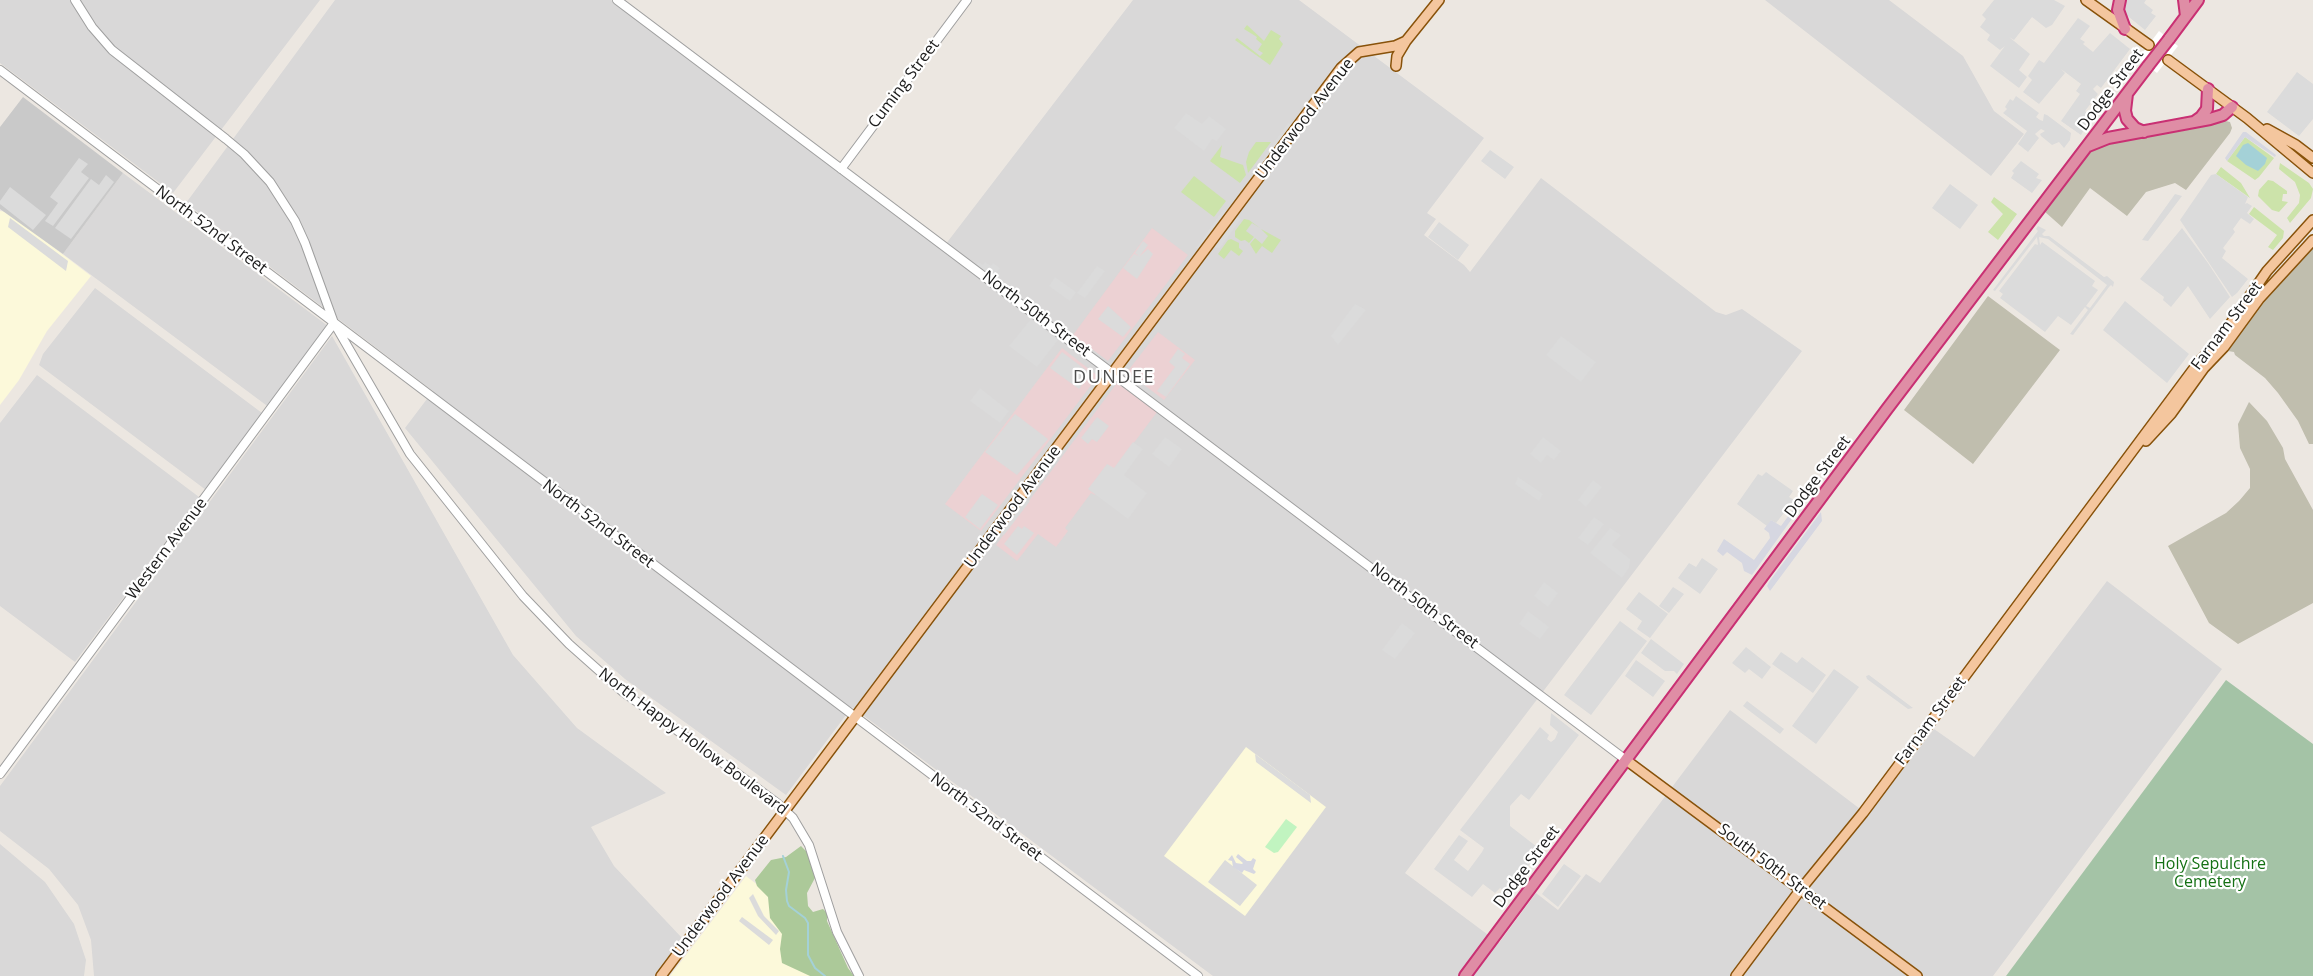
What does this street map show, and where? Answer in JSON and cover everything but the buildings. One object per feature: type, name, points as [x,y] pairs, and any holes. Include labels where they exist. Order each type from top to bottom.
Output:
[{"type":"highway","points":[[2120,0],[2118,10],[2125,29]]},
{"type":"highway","points":[[2184,0],[2186,16]]},
{"type":"highway","name":"Dodge Street","points":[[1465,976],[1887,409],[2198,0]]},
{"type":"highway","points":[[2191,124],[2207,109],[2208,89]]},
{"type":"highway","points":[[2127,94],[2125,111],[2127,119],[2138,129],[2148,132]]},
{"type":"highway","points":[[2088,146],[2108,138],[2191,124],[2223,115],[2232,107]]},
{"type":"main road","points":[[1396,66],[1397,56],[1406,41],[1439,0]]},
{"type":"main road","points":[[2086,0],[2149,45]]},
{"type":"main road","name":"Underwood Avenue","points":[[661,976],[1341,68],[1356,53],[1372,48],[1393,46],[1406,41]]},
{"type":"main road","points":[[2168,60],[2247,118],[2313,173]]},
{"type":"main road","points":[[2247,118],[2296,145],[2313,158]]},
{"type":"main road","name":"Farnam Street","points":[[1736,976],[1801,889],[1864,812],[2199,363],[2218,342],[2267,272],[2313,220]]},
{"type":"main road","name":"Farnam Street","points":[[2123,464],[2165,422],[2204,368],[2224,347],[2259,299],[2313,240]]},
{"type":"main road","name":"South 50th Street","points":[[1626,760],[1917,976]]},
{"type":"street","name":"North Happy Hollow Boulevard","points":[[75,0],[92,27],[112,50],[244,154],[270,183],[295,221],[305,243],[333,323],[410,454],[536,611],[576,651],[623,692],[734,771],[793,818],[809,845],[837,932],[859,976]]},
{"type":"street","name":"North 50th Street","points":[[617,0],[1626,760]]},
{"type":"street","name":"Cuming Street","points":[[841,169],[967,0]]},
{"type":"street","name":"North 52nd Street","points":[[0,70],[1198,976]]},
{"type":"street","name":"Western Avenue","points":[[0,774],[333,323]]},
{"type":"shaded area","points":[[0,0],[320,0],[173,193],[0,63]]},
{"type":"shaded area","points":[[335,0],[611,0],[942,249],[1133,0],[1299,0],[1484,138],[1427,213],[1436,219],[1424,235],[1470,272],[1541,178],[1716,312],[1726,315],[1742,309],[1802,351],[1405,873],[1499,943],[1536,893],[1558,910],[1586,874],[1600,883],[1730,710],[1868,815],[1934,729],[1974,757],[2107,581],[2222,669],[1993,976],[1213,976],[852,707],[786,795],[625,679],[576,636],[405,428],[433,391],[186,203]]},
{"type":"shaded area","points":[[1765,0],[1889,0],[1963,56],[1994,111],[2024,134],[1991,176]]},
{"type":"shaded area","points":[[1994,0],[2054,0],[2065,6],[2052,25],[2046,28],[2032,17],[2014,40],[2009,37],[2030,54],[2019,70],[2027,77],[2019,88],[1990,66],[2005,46],[2000,50],[1987,40],[1990,35],[1980,27],[1986,19],[1982,15]]},
{"type":"shaded area","points":[[2125,0],[2146,0],[2144,3],[2153,10],[2151,13],[2156,16],[2145,30],[2124,13]]},
{"type":"shaded area","points":[[2078,18],[2090,26],[2080,39],[2093,52],[2110,33],[2130,49],[2101,88],[2097,85],[2093,89],[2098,94],[2085,111],[2091,117],[2081,135],[2061,121],[2080,94],[2076,91],[2081,84],[2061,69],[2065,73],[2039,104],[2023,92],[2032,80],[2028,76],[2039,60],[2044,63]]},
{"type":"shaded area","points":[[2297,72],[2313,84],[2313,119],[2299,136],[2267,112]]},
{"type":"shaded area","points":[[2016,96],[2039,113],[2036,117],[2040,120],[2043,121],[2044,114],[2047,115],[2071,133],[2070,140],[2064,148],[2059,142],[2052,145],[2041,136],[2040,134],[2045,131],[2041,129],[2035,134],[2039,138],[2028,152],[2018,144],[2027,131],[2003,113],[2010,99],[2013,101]]},
{"type":"shaded area","points":[[23,97],[123,173],[63,254],[0,209],[0,127]]},
{"type":"shaded area","points":[[1186,113],[1202,124],[1209,116],[1226,129],[1217,141],[1212,139],[1204,151],[1174,128]]},
{"type":"shaded area","points":[[2222,120],[2230,122],[2232,128],[2230,133],[2186,190],[2175,183],[2146,192],[2127,216],[2090,188],[2062,227],[2044,211],[2095,144]]},
{"type":"shaded area","points":[[1288,123],[1293,124],[1255,175],[1251,175]]},
{"type":"shaded area","points":[[2243,132],[2276,155],[2275,157],[2245,137],[2227,161],[2225,158]]},
{"type":"shaded area","points":[[1490,150],[1514,167],[1505,179],[1481,161]]},
{"type":"shaded area","points":[[79,158],[88,164],[81,172],[89,178],[53,226],[45,221],[58,203],[50,197]]},
{"type":"shaded area","points":[[2021,161],[2039,174],[2036,178],[2042,180],[2032,193],[2011,178],[2014,173],[2012,171]]},
{"type":"shaded area","points":[[123,173],[328,326],[270,408],[63,254]]},
{"type":"shaded area","points":[[2216,174],[2248,197],[2245,204],[2252,206],[2247,213],[2254,219],[2250,224],[2241,218],[2233,229],[2235,232],[2223,248],[2226,251],[2222,258],[2248,279],[2232,297],[2180,220],[2211,175]]},
{"type":"shaded area","points":[[106,175],[114,182],[71,239],[55,228],[91,179],[99,185]]},
{"type":"shaded area","points":[[1950,184],[1978,205],[1960,229],[1932,208]]},
{"type":"shaded area","points":[[10,187],[46,215],[33,230],[0,204]]},
{"type":"shaded area","points":[[2175,194],[2182,196],[2148,241],[2142,240]]},
{"type":"shaded area","points":[[1223,210],[1229,211],[1201,249],[1196,248]]},
{"type":"shaded area","points":[[0,211],[7,212],[91,276],[47,331],[19,380],[0,405]]},
{"type":"shaded area","points":[[1235,217],[1241,219],[1220,248],[1212,247]]},
{"type":"shaded area","points":[[10,218],[68,261],[66,271],[8,227]]},
{"type":"shaded area","points":[[1439,222],[1469,245],[1458,260],[1428,237]]},
{"type":"shaded area","points":[[2038,226],[2046,230],[2042,234],[2044,236],[2049,236],[2114,282],[2113,287],[2111,285],[2109,287],[2073,335],[2070,334],[2088,310],[2085,307],[2071,325],[2058,316],[2045,332],[2000,298],[2003,294],[1999,291],[2035,244],[2038,245],[2037,237],[1995,291],[1993,290],[2038,231],[2036,229]],"holes":[[[2039,237],[2048,239],[2107,285],[2090,308],[2086,306],[2098,290],[2092,286],[2095,281],[2042,242],[2040,245]]]},
{"type":"shaded area","points":[[1152,228],[1188,255],[1108,361],[1073,335]]},
{"type":"shaded area","points":[[2182,228],[2230,297],[2210,319],[2188,286],[2171,307],[2163,300],[2164,297],[2140,279]]},
{"type":"shaded area","points":[[1143,241],[1148,245],[1139,257],[1148,249],[1153,254],[1137,279],[1123,268],[1134,254],[1139,256],[1135,253]]},
{"type":"shaded area","points":[[2313,245],[2313,444],[2309,444],[2298,421],[2265,378],[2234,352],[2228,351],[2264,299]]},
{"type":"shaded area","points":[[978,262],[983,265],[985,262],[991,266],[993,263],[1000,268],[995,274],[1002,280],[1000,283],[976,265]]},
{"type":"shaded area","points":[[1097,266],[1105,271],[1085,298],[1077,293]]},
{"type":"shaded area","points":[[1055,277],[1076,292],[1070,301],[1049,286]]},
{"type":"shaded area","points":[[95,288],[262,413],[206,490],[39,365],[43,354]]},
{"type":"shaded area","points":[[1988,296],[2060,350],[1973,464],[1904,410]]},
{"type":"shaded area","points":[[2125,301],[2189,354],[2167,383],[2103,330]]},
{"type":"shaded area","points":[[1355,304],[1366,310],[1338,345],[1331,336]]},
{"type":"shaded area","points":[[1108,306],[1131,327],[1123,337],[1098,319]]},
{"type":"shaded area","points":[[1031,319],[1058,340],[1037,367],[1009,346]]},
{"type":"shaded area","points":[[1158,332],[1195,360],[1164,400],[1127,372]]},
{"type":"shaded area","points":[[332,336],[513,655],[577,728],[666,793],[591,827],[614,866],[683,939],[655,976],[94,976],[91,940],[78,905],[49,869],[0,831],[0,786]]},
{"type":"shaded area","points":[[1561,336],[1596,362],[1581,382],[1546,355]]},
{"type":"shaded area","points":[[1062,348],[1098,376],[981,531],[945,504]]},
{"type":"shaded area","points":[[1178,349],[1185,354],[1182,358],[1190,364],[1166,397],[1157,391],[1175,367],[1169,362]]},
{"type":"shaded area","points":[[1062,352],[1090,373],[1079,389],[1050,368]]},
{"type":"shaded area","points":[[37,375],[199,497],[75,662],[0,606],[0,423]]},
{"type":"shaded area","points":[[1117,383],[1157,412],[1095,495],[1091,493],[1065,528],[1068,531],[1056,547],[1038,534],[1017,561],[996,545]]},
{"type":"shaded area","points":[[980,388],[1009,411],[1000,423],[970,401]]},
{"type":"shaded area","points":[[2249,402],[2267,421],[2283,448],[2285,459],[2313,510],[2313,603],[2238,644],[2209,623],[2168,546],[2226,513],[2250,488],[2250,469],[2240,448],[2238,424]]},
{"type":"shaded area","points":[[1015,414],[1048,439],[1017,475],[985,452]]},
{"type":"shaded area","points":[[1097,417],[1109,426],[1097,442],[1092,439],[1088,444],[1081,438]]},
{"type":"shaded area","points":[[1165,437],[1182,449],[1169,467],[1152,454]]},
{"type":"shaded area","points":[[1543,437],[1561,451],[1554,460],[1547,455],[1541,463],[1530,454]]},
{"type":"shaded area","points":[[1133,442],[1143,449],[1124,475],[1147,493],[1128,519],[1088,489],[1107,464],[1114,468]]},
{"type":"shaded area","points":[[1766,472],[1793,491],[1789,497],[1794,500],[1776,523],[1771,520],[1767,526],[1737,504],[1758,474],[1762,476]]},
{"type":"shaded area","points":[[1518,477],[1543,494],[1539,501],[1515,484]]},
{"type":"shaded area","points":[[1593,480],[1602,487],[1586,507],[1578,500]]},
{"type":"shaded area","points":[[982,494],[998,505],[980,529],[965,517]]},
{"type":"shaded area","points":[[1803,496],[1806,499],[1752,575],[1744,571],[1742,563],[1727,552],[1723,556],[1717,551],[1724,539],[1754,560],[1770,538],[1769,533],[1764,529],[1771,520],[1781,526]]},
{"type":"shaded area","points":[[1023,499],[1030,501],[1004,535],[996,534]]},
{"type":"shaded area","points":[[1821,512],[1822,521],[1770,591],[1767,586],[1769,582]]},
{"type":"shaded area","points":[[1594,517],[1604,524],[1588,545],[1578,538]]},
{"type":"shaded area","points":[[1018,526],[1022,529],[1024,526],[1034,533],[1017,555],[1004,544]]},
{"type":"shaded area","points":[[1610,528],[1621,535],[1612,545],[1630,559],[1629,568],[1622,578],[1590,553]]},
{"type":"shaded area","points":[[1702,558],[1718,569],[1700,594],[1678,578],[1689,563],[1696,567]]},
{"type":"shaded area","points":[[1544,582],[1558,593],[1548,607],[1534,596]]},
{"type":"shaded area","points":[[1673,587],[1684,594],[1669,613],[1659,606]]},
{"type":"shaded area","points":[[1639,592],[1668,614],[1650,638],[1637,629],[1642,621],[1626,609]]},
{"type":"shaded area","points":[[1528,611],[1549,627],[1540,639],[1519,624]]},
{"type":"shaded area","points":[[1620,621],[1647,641],[1591,715],[1564,695]]},
{"type":"shaded area","points":[[1402,623],[1415,633],[1395,659],[1382,650]]},
{"type":"shaded area","points":[[1651,639],[1684,664],[1677,674],[1674,671],[1665,671],[1641,653]]},
{"type":"shaded area","points":[[1746,647],[1771,667],[1762,679],[1749,669],[1745,673],[1732,663]]},
{"type":"shaded area","points":[[1781,652],[1797,663],[1802,657],[1826,675],[1813,693],[1772,664]]},
{"type":"shaded area","points":[[1636,660],[1665,681],[1653,697],[1625,676]]},
{"type":"shaded area","points":[[1834,669],[1859,687],[1816,744],[1792,726]]},
{"type":"shaded area","points":[[1869,675],[1913,708],[1908,709],[1867,679],[1866,676]]},
{"type":"shaded area","points":[[1747,701],[1784,729],[1780,734],[1743,706]]},
{"type":"shaded area","points":[[1551,713],[1579,735],[1529,800],[1521,794],[1510,806],[1510,826],[1541,850],[1515,882],[1517,884],[1509,895],[1500,888],[1495,893],[1483,884],[1472,897],[1434,869],[1459,835],[1468,841],[1454,860],[1468,871],[1484,848],[1460,830],[1540,727],[1549,735],[1547,739],[1551,742],[1555,739],[1558,732],[1550,725]]},
{"type":"shaded area","points":[[1246,747],[1326,807],[1245,916],[1164,856]]},
{"type":"shaded area","points":[[1255,754],[1310,795],[1311,803],[1256,762]]},
{"type":"shaded area","points":[[0,844],[45,882],[74,924],[86,960],[84,976],[0,976]]},
{"type":"shaded area","points":[[1238,854],[1247,861],[1253,858],[1256,860],[1254,874],[1244,870],[1242,873],[1233,867],[1232,861],[1228,860],[1232,855],[1236,863],[1243,863],[1236,857]]},
{"type":"shaded area","points":[[1225,860],[1257,885],[1240,906],[1208,882]]},
{"type":"shaded area","points":[[1564,864],[1581,876],[1558,907],[1542,894]]},
{"type":"shaded area","points":[[746,876],[772,896],[816,976],[670,976]]},
{"type":"shaded area","points":[[753,894],[764,916],[779,931],[776,935],[758,916],[749,898]]},
{"type":"shaded area","points":[[742,917],[773,940],[769,945],[739,921]]},
{"type":"green space","points":[[1247,25],[1264,41],[1271,30],[1281,36],[1279,39],[1283,44],[1270,65],[1235,40],[1237,38],[1260,56],[1263,53],[1258,50],[1262,44],[1256,39],[1257,37],[1244,29]]},
{"type":"green space","points":[[2245,137],[2274,158],[2255,180],[2227,161]]},
{"type":"green space","points":[[1256,142],[1271,142],[1248,173],[1246,162]]},
{"type":"green space","points":[[1222,145],[1220,157],[1243,165],[1246,175],[1240,183],[1210,161]]},
{"type":"green space","points":[[2280,163],[2309,183],[2313,189],[2311,198],[2290,223],[2287,218],[2299,203],[2300,195],[2295,182],[2279,169]]},
{"type":"green space","points":[[2221,167],[2241,183],[2250,198],[2216,174]]},
{"type":"green space","points":[[1194,176],[1226,201],[1214,217],[1181,192]]},
{"type":"green space","points":[[2268,180],[2287,191],[2287,194],[2283,194],[2282,201],[2288,202],[2279,212],[2272,210],[2258,196],[2259,190]]},
{"type":"green space","points":[[1994,197],[2017,214],[1998,240],[1988,232],[2003,214],[1991,202]]},
{"type":"green space","points":[[2254,207],[2284,231],[2283,238],[2273,250],[2268,247],[2277,235],[2249,214]]},
{"type":"green space","points":[[1244,219],[1249,220],[1260,228],[1252,223],[1246,231],[1254,237],[1249,243],[1235,237],[1235,231]]},
{"type":"green space","points":[[1261,229],[1281,240],[1272,253],[1262,246],[1256,254],[1250,244],[1255,238],[1262,244],[1268,236]]},
{"type":"green space","points":[[1231,239],[1239,243],[1239,248],[1243,251],[1239,256],[1231,250],[1224,259],[1218,254]]},
{"type":"green space","name":"Holy Sepulchre Cemetery","points":[[2226,680],[2313,744],[2313,976],[2006,976]]},
{"type":"green space","points":[[1286,819],[1297,827],[1278,852],[1274,853],[1265,847]]},
{"type":"green space","points":[[801,846],[811,856],[816,876],[807,893],[808,906],[813,912],[823,909],[827,913],[827,921],[848,968],[854,976],[810,976],[782,963],[780,949],[782,934],[770,918],[768,897],[757,886],[755,880],[771,860],[786,857]]},
{"type":"water","points":[[2248,143],[2267,158],[2258,171],[2246,165],[2236,156],[2243,145]]},
{"type":"pier","points":[[2159,31],[2178,46],[2157,73],[2138,59]]},
{"type":"waterway","points":[[783,856],[789,872],[787,901],[789,906],[808,923],[808,955],[815,968],[825,976]]},
{"type":"district","name":"DUNDEE","points":[[1114,378]]}]
